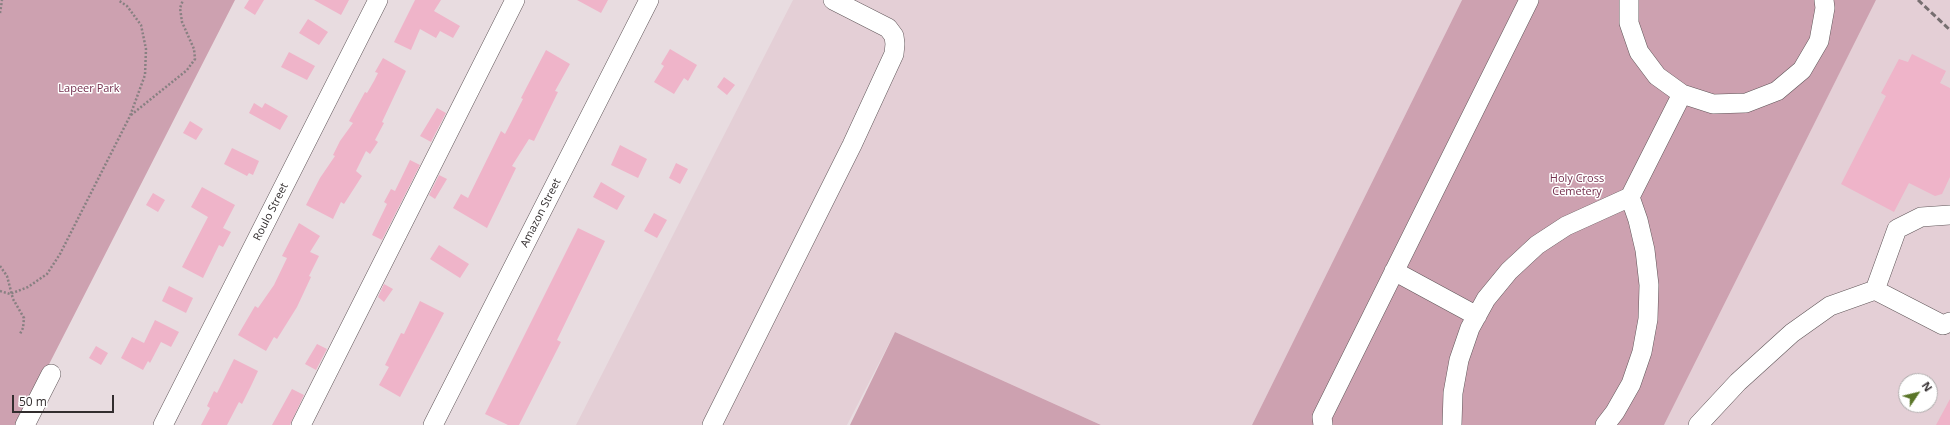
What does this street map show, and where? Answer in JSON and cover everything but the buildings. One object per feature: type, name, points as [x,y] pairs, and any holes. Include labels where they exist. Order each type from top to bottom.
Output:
[{"type":"street","name":"Roulo Street","points":[[163,425],[378,0]]},
{"type":"street","points":[[300,425],[515,0]]},
{"type":"street","points":[[712,425],[852,145],[894,54],[894,36],[888,28],[834,0]]},
{"type":"street","points":[[1317,422],[1529,0]]},
{"type":"street","points":[[1629,0],[1629,23],[1639,52],[1657,76],[1682,94],[1713,104],[1746,103],[1777,91],[1802,70],[1819,41],[1825,8],[1824,0]]},
{"type":"street","name":"Amazon Street","points":[[433,425],[643,2]]},
{"type":"street","points":[[1452,425],[1453,393],[1459,360],[1470,328],[1486,299],[1509,271],[1537,245],[1566,226],[1630,197],[1682,94]]},
{"type":"street","points":[[1605,425],[1615,412],[1631,384],[1642,352],[1648,319],[1649,285],[1645,250],[1638,220],[1630,197]]},
{"type":"street","points":[[1875,290],[1897,229],[1922,217],[1950,215]]},
{"type":"street","points":[[1394,271],[1477,316]]},
{"type":"street","points":[[1698,425],[1738,382],[1792,333],[1830,306],[1875,290],[1943,325],[1950,322]]},
{"type":"street","points":[[25,425],[51,374]]},
{"type":"path","points":[[0,13],[2,0]]},
{"type":"path","points":[[0,291],[12,293],[28,287],[47,274],[60,254],[130,116],[145,75],[146,49],[142,25],[127,6],[118,0]]},
{"type":"path","points":[[130,116],[187,70],[195,59],[194,49],[182,22],[180,8],[183,0]]},
{"type":"path","points":[[0,266],[7,276],[13,299],[24,318],[23,328],[20,334]]},
{"type":"shaded area","points":[[793,0],[1462,0],[1252,425],[1101,425],[895,332],[847,425],[576,425]]},
{"type":"shaded area","points":[[1876,0],[1950,0],[1950,425],[1664,425]]},
{"type":"green space","name":"Lapeer Park","points":[[0,0],[235,0],[18,425],[0,425]]},
{"type":"green space","name":"Holy Cross Cemetery","points":[[1462,0],[1876,0],[1664,425],[1252,425]]},
{"type":"green space","points":[[895,332],[1101,425],[850,425]]},
{"type":"railway","points":[[1918,0],[1950,30]]}]
